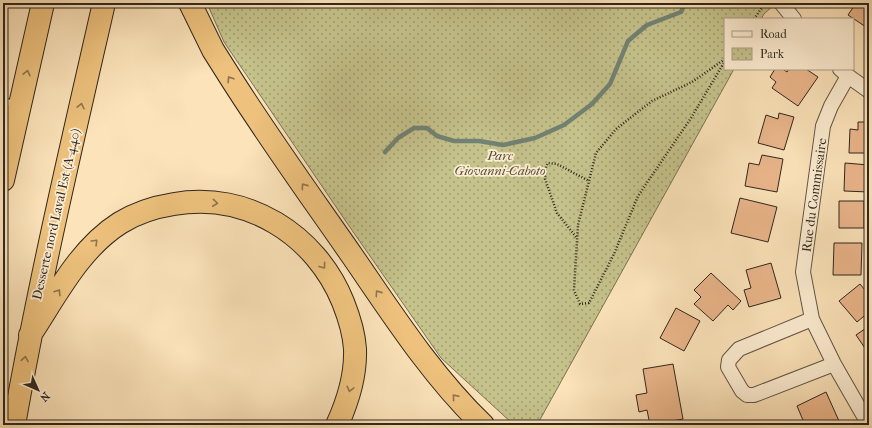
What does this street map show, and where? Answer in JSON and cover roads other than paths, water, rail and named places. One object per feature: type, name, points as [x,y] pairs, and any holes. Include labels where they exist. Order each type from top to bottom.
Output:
[{"type":"highway","points":[[3,180],[11,103],[43,3]]},
{"type":"highway","name":"Desserte nord Laval Est (A-440)","points":[[14,425],[30,335],[104,3]]},
{"type":"highway","points":[[190,3],[209,44],[225,70],[316,205],[434,372],[458,400],[483,425]]},
{"type":"highway","points":[[30,335],[84,254],[101,236],[122,222],[146,211],[181,203],[205,202],[241,208],[278,224],[299,239],[323,266],[341,298],[351,324],[354,357],[353,378],[337,425]]},
{"type":"street","points":[[781,3],[793,18]]},
{"type":"street","points":[[844,72],[869,91]]},
{"type":"street","name":"Rue du Commissaire","points":[[844,72],[823,126],[803,272],[812,319],[834,364],[869,425]]},
{"type":"street","points":[[812,319],[739,349],[729,360],[728,367],[742,391],[747,395],[754,395],[834,364]]},
{"type":"waterway","points":[[385,152],[398,138],[414,128],[427,128],[437,136],[454,141],[479,141],[503,145],[535,138],[564,125],[592,104],[610,84],[628,41],[647,25],[681,12],[685,3]]},
{"type":"park label","name":"Parc Giovanni-Caboto","points":[[500,162]]}]
